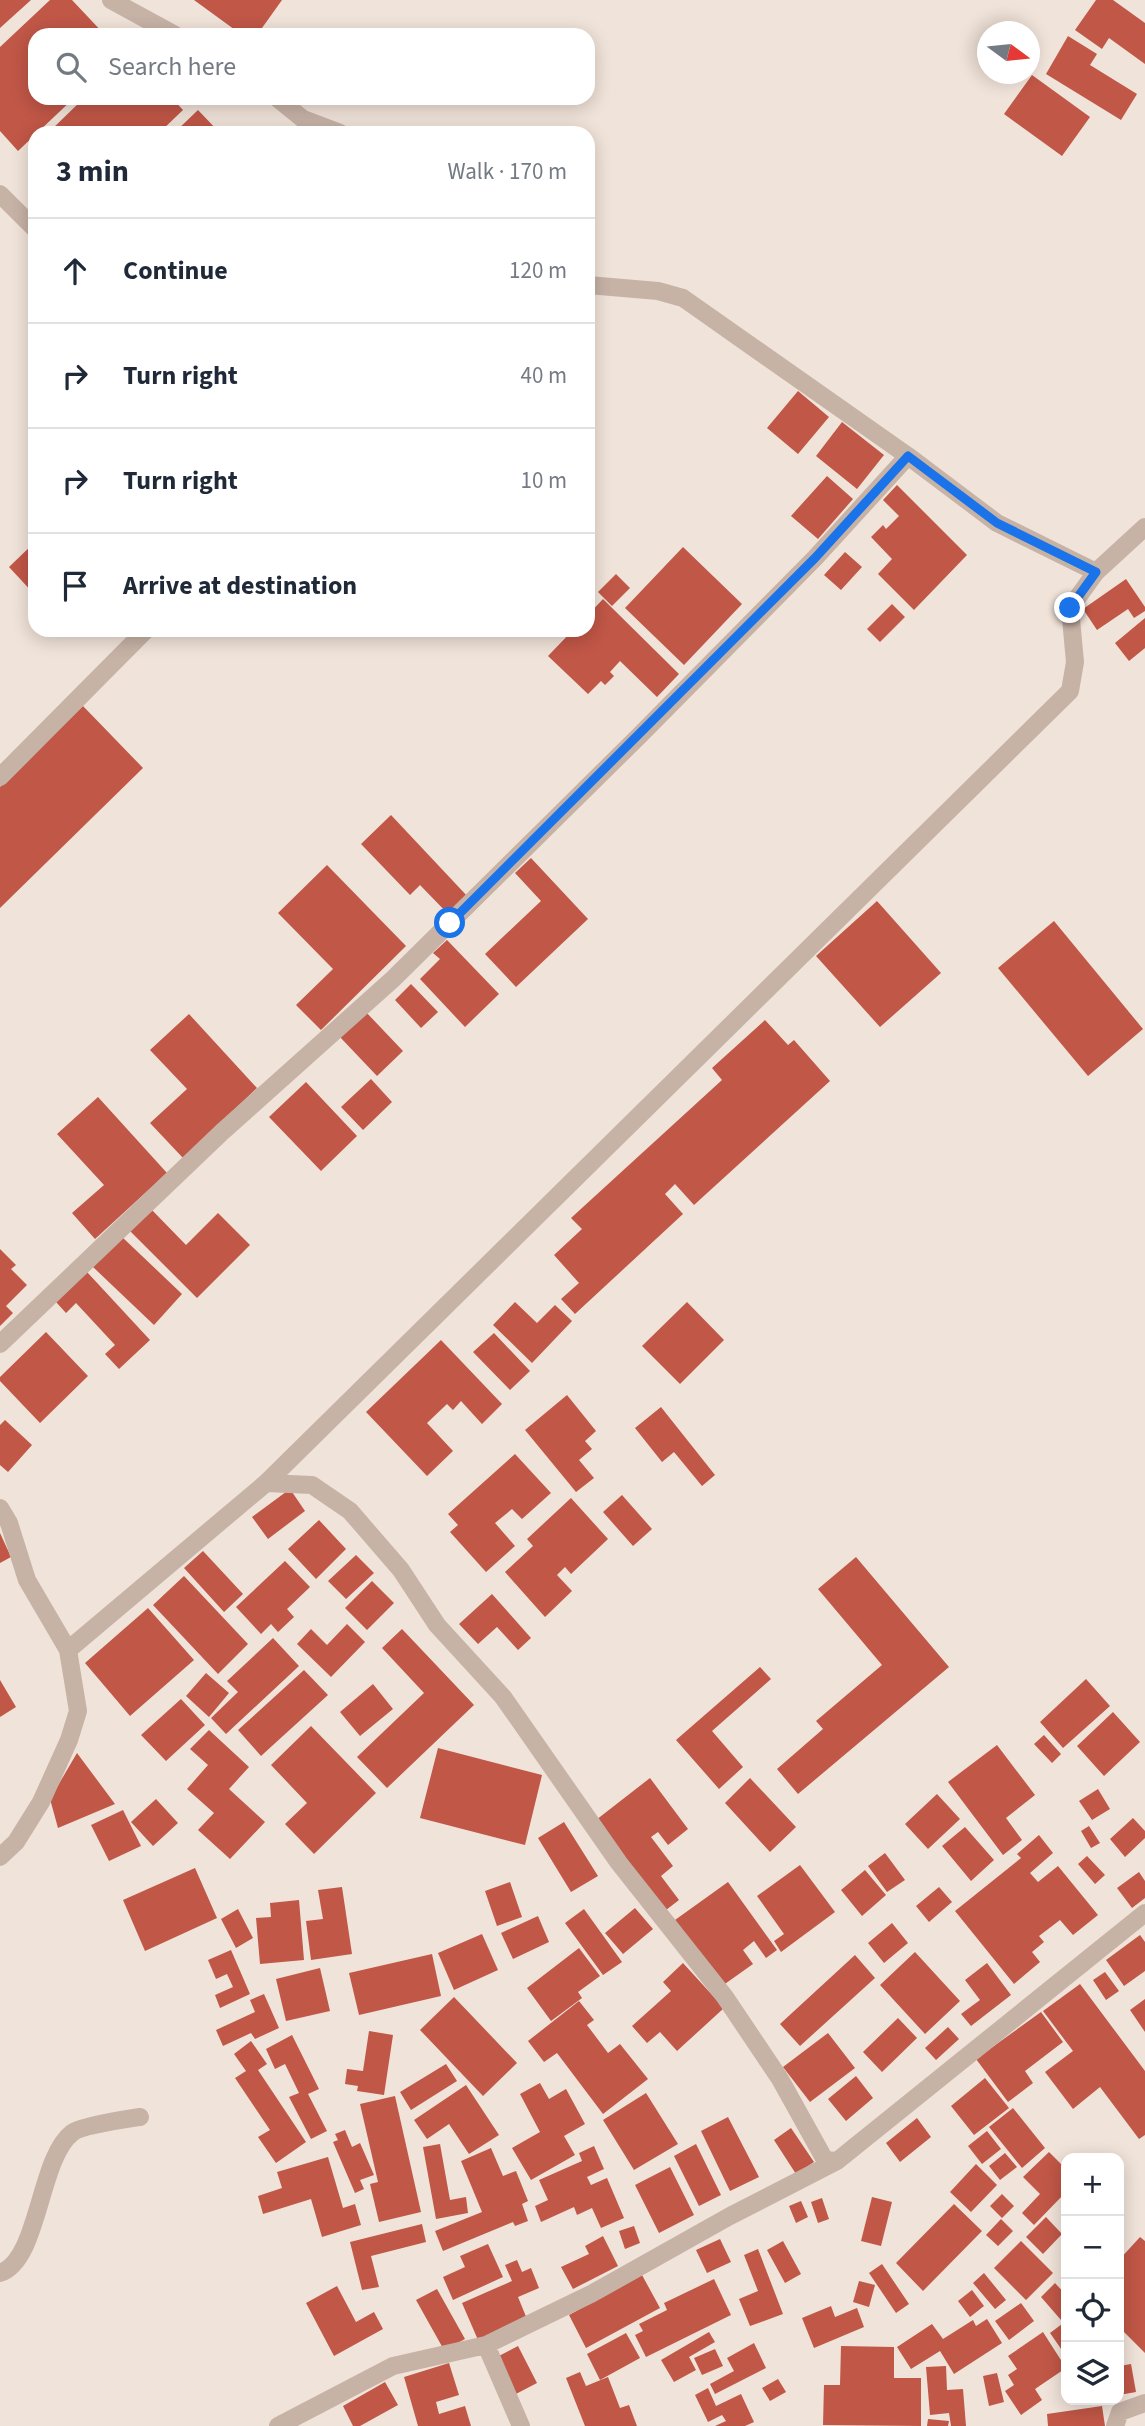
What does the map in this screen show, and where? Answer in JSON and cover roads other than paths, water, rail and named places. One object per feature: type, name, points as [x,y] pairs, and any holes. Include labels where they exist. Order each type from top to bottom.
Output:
[{"type":"street","points":[[111,0],[163,28]]},
{"type":"street","points":[[286,105],[303,119],[322,126]]},
{"type":"street","points":[[0,194],[28,222]]},
{"type":"street","points":[[595,286],[657,291],[683,298],[908,456],[997,523],[1096,572]]},
{"type":"street","points":[[0,1344],[222,1132],[393,979],[815,558],[908,456]]},
{"type":"street","points":[[68,1650],[266,1483],[1070,691],[1075,662],[1070,608],[1096,572],[1145,527]]},
{"type":"street","points":[[0,777],[139,637]]},
{"type":"street","points":[[266,1483],[312,1485],[350,1511],[401,1570],[437,1625],[503,1697],[619,1863],[725,1997],[780,2078],[825,2160],[837,2161]]},
{"type":"street","points":[[0,1508],[9,1522],[27,1580],[68,1650],[78,1710],[69,1740],[41,1802],[16,1842],[0,1857]]},
{"type":"street","points":[[278,2426],[393,2366],[486,2345],[591,2294],[730,2216],[837,2161],[1145,1913]]},
{"type":"street","points":[[0,2273],[14,2262],[25,2244],[37,2215],[55,2154],[73,2131],[140,2117]]},
{"type":"street","points":[[486,2345],[521,2426]]},
{"type":"street","points":[[1115,2426],[1120,2412],[1145,2403]]}]
